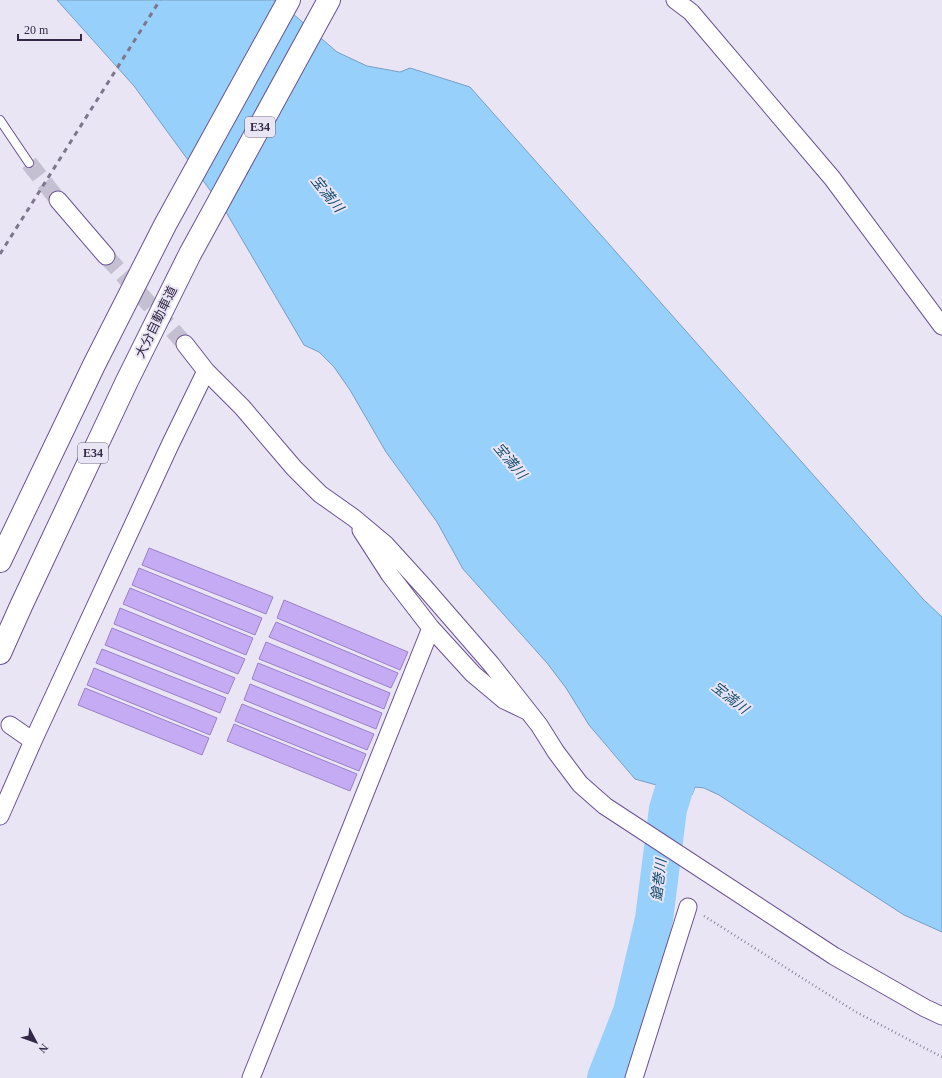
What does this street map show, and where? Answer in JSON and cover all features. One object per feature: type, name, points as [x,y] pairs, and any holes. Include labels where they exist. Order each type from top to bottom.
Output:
[{"type":"highway","name":"E34","points":[[0,561],[94,365],[165,225],[288,0]]},
{"type":"highway","name":"大分自動車道","points":[[0,653],[127,381],[190,254],[329,0]]},
{"type":"highway","points":[[0,536],[94,365]]},
{"type":"street","points":[[675,0],[691,12],[832,178],[942,326]]},
{"type":"street","points":[[58,200],[106,256]]},
{"type":"street","points":[[185,344],[206,371],[242,407],[294,468],[320,494],[354,518],[395,554],[491,664],[539,725],[556,752],[580,784],[605,806],[834,956],[925,1008],[942,1016]]},
{"type":"street","points":[[0,816],[33,741],[170,445],[206,371]]},
{"type":"street","points":[[354,518],[390,575],[431,628],[473,674],[504,700],[529,712]]},
{"type":"street","points":[[251,1078],[431,628]]},
{"type":"street","points":[[10,725],[33,741]]},
{"type":"street","points":[[634,1078],[688,906]]},
{"type":"lane","points":[[0,120],[29,163]]},
{"type":"path","points":[[688,906],[856,1012],[942,1057]]},
{"type":"water","name":"宝満川","points":[[57,0],[277,0],[337,52],[367,66],[400,72],[410,68],[470,87],[923,599],[942,617],[942,932],[904,915],[719,795],[704,788],[695,787],[692,795],[635,779],[589,725],[566,688],[547,663],[463,569],[437,522],[386,452],[350,390],[334,367],[319,352],[304,345],[226,212],[134,86]]},
{"type":"building","points":[[149,548],[273,597],[266,614],[142,565]]},
{"type":"building","points":[[139,568],[262,618],[255,635],[132,585]]},
{"type":"building","points":[[130,588],[253,638],[246,655],[123,604]]},
{"type":"building","points":[[284,600],[408,652],[400,670],[277,618]]},
{"type":"building","points":[[120,608],[245,659],[238,674],[114,624]]},
{"type":"building","points":[[276,622],[398,673],[391,688],[269,637]]},
{"type":"building","points":[[112,628],[235,678],[228,694],[105,645]]},
{"type":"building","points":[[266,642],[390,693],[384,709],[259,659]]},
{"type":"building","points":[[102,649],[226,698],[220,713],[96,663]]},
{"type":"building","points":[[258,663],[382,713],[376,729],[252,679]]},
{"type":"building","points":[[94,668],[217,718],[210,735],[87,685]]},
{"type":"building","points":[[250,684],[374,734],[367,750],[244,700]]},
{"type":"building","points":[[85,688],[209,738],[202,755],[78,705]]},
{"type":"building","points":[[242,704],[366,754],[359,771],[235,721]]},
{"type":"building","points":[[234,724],[357,774],[350,791],[227,741]]},
{"type":"waterway","name":"鎗巻川","points":[[606,1078],[632,1012],[654,919],[668,809],[689,741]]},
{"type":"tunnel","points":[[29,163],[58,200]]},
{"type":"tunnel","points":[[106,256],[185,344]]},
{"type":"railway","points":[[0,254],[160,0]]}]
